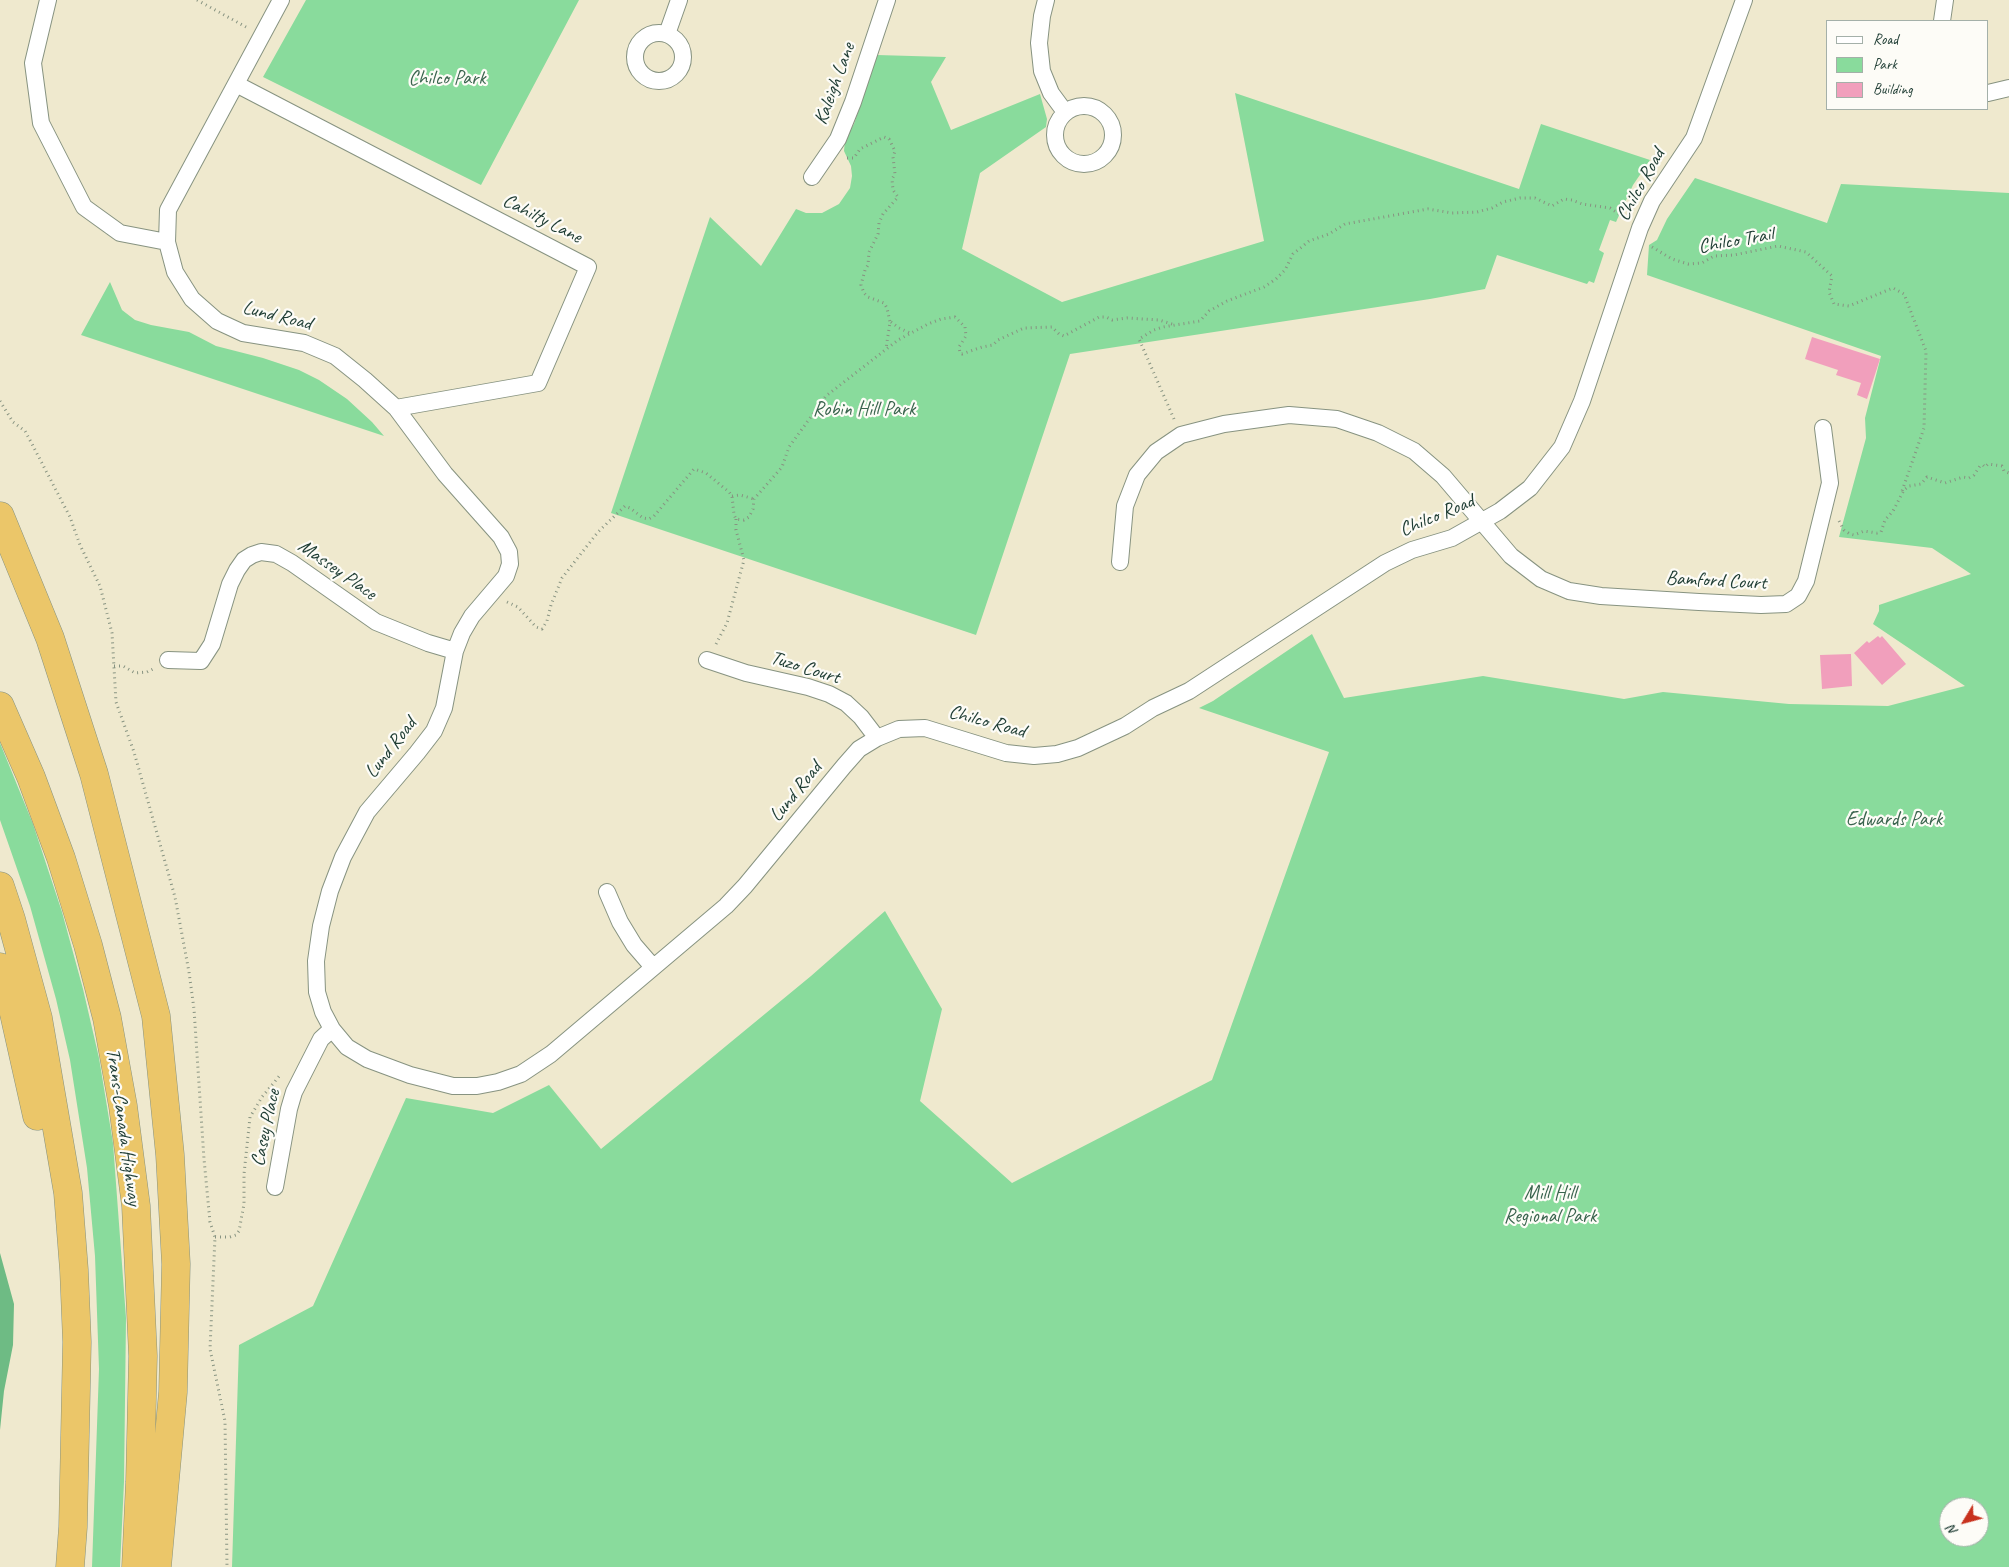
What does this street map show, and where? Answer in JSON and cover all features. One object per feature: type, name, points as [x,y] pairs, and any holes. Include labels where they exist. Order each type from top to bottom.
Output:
[{"type":"highway","points":[[0,516],[50,638],[94,774],[156,1016],[170,1155],[176,1264],[173,1392],[158,1567]]},
{"type":"highway","name":"Trans-Canada Highway","points":[[0,706],[31,777],[61,858],[88,945],[107,1018],[123,1106],[136,1206],[143,1356],[136,1567]]},
{"type":"highway","points":[[0,886],[12,919],[38,1018],[68,1193],[77,1342],[73,1527],[70,1567]]},
{"type":"highway","points":[[0,967],[14,1009],[38,1120],[77,1342]]},
{"type":"street","points":[[48,0],[33,63],[41,123],[84,207],[120,233],[167,242]]},
{"type":"street","name":"Lund Road","points":[[281,0],[168,210],[167,242],[175,272],[192,299],[217,321],[243,333],[304,343],[335,356],[365,380],[396,408],[445,474],[501,537],[509,552],[510,564],[506,576],[472,616],[462,633],[455,652],[444,708],[434,731],[418,754],[367,812],[343,857],[330,891],[321,926],[316,961],[317,992],[323,1012],[332,1029],[347,1047],[367,1059],[410,1075],[453,1086],[477,1086],[498,1082],[521,1074],[537,1064],[726,906],[745,886],[844,766],[860,749],[877,738]]},
{"type":"street","points":[[668,34],[679,0]]},
{"type":"street","name":"Kaleigh Lane","points":[[812,177],[838,139],[853,102],[887,0]]},
{"type":"street","points":[[1046,0],[1039,43],[1042,71],[1051,93],[1065,112]]},
{"type":"street","name":"Chilco Road","points":[[877,738],[899,729],[925,728],[1006,753],[1034,756],[1057,754],[1078,748],[1116,730],[1153,708],[1190,691],[1385,563],[1412,550],[1452,538],[1482,522],[1530,488],[1562,447],[1582,401],[1640,228],[1652,202],[1694,138],[1744,0]]},
{"type":"street","points":[[1942,20],[1944,0]]},
{"type":"street","name":"Cahilty Lane","points":[[236,84],[588,267],[538,383],[396,408]]},
{"type":"street","points":[[1989,93],[2009,88]]},
{"type":"street","name":"Bamford Court","points":[[1120,562],[1124,506],[1138,475],[1156,452],[1181,435],[1224,424],[1289,415],[1337,419],[1378,432],[1414,452],[1443,476],[1511,556],[1541,579],[1569,591],[1601,596],[1699,602],[1760,605],[1786,604],[1798,596],[1806,581],[1830,483],[1823,428]]},
{"type":"street","name":"Massey Place","points":[[168,660],[201,661],[212,644],[230,584],[237,570],[244,560],[261,552],[276,554],[292,563],[376,622],[455,652]]},
{"type":"street","name":"Tuzo Court","points":[[707,660],[746,673],[808,687],[829,694],[846,704],[861,717],[877,738]]},
{"type":"street","points":[[607,892],[620,922],[634,945],[653,967]]},
{"type":"street","name":"Casey Place","points":[[275,1187],[289,1109],[294,1092],[321,1039],[332,1029]]},
{"type":"path","points":[[197,0],[262,36]]},
{"type":"path","points":[[846,158],[854,158],[860,149],[884,137],[889,139],[894,151],[893,190],[898,197],[883,214],[879,223],[878,234],[870,252],[861,286],[868,297],[884,303],[889,313],[890,322],[886,350]]},
{"type":"path","points":[[1177,426],[1139,339],[1154,330],[1175,324],[1200,321],[1209,311],[1227,301],[1264,287],[1285,270],[1293,254],[1309,241],[1329,234],[1345,224],[1428,209],[1452,213],[1477,212],[1520,198],[1535,198],[1552,206],[1564,199],[1572,200],[1582,204],[1610,208],[1628,219]]},
{"type":"path","name":"Chilco Trail","points":[[1656,250],[1672,259],[1688,264],[1702,263],[1714,256],[1734,255],[1778,246],[1806,252],[1832,276],[1829,292],[1834,304],[1849,306],[1893,288],[1904,294],[1926,351],[1926,360],[1924,428],[1901,494]]},
{"type":"path","points":[[736,519],[744,520],[749,517],[753,510],[754,499],[782,467],[789,447],[826,396],[910,333],[941,319],[955,317],[965,327],[966,336],[959,347],[962,354],[994,345],[998,340],[1024,328],[1052,327],[1064,336],[1099,317],[1106,317],[1112,320],[1127,318],[1159,320],[1175,324]]},
{"type":"path","points":[[890,322],[910,333]]},
{"type":"path","points":[[1838,519],[1844,530],[1850,534],[1854,535],[1864,531],[1878,533],[1881,532],[1885,520],[1893,511],[1901,494],[1909,486],[1921,484],[1928,477],[1946,483],[1963,477],[1969,478],[1974,475],[1980,466],[1985,467],[1988,464],[2002,466],[2004,471],[2009,473]]},
{"type":"path","points":[[494,590],[505,602],[518,607],[536,627],[542,629],[547,621],[562,578],[598,532],[625,506],[644,518],[649,519],[654,516],[694,469],[706,473],[718,481],[732,496],[736,530],[744,560],[728,623],[707,660]]},
{"type":"path","points":[[732,496],[740,495],[754,499]]},
{"type":"path","points":[[114,666],[123,666],[135,674],[141,674],[168,660]]},
{"type":"path","points":[[215,1237],[236,1235],[242,1223],[248,1132],[252,1111],[262,1097],[288,1069],[295,1067],[305,1068]]},
{"type":"green space","name":"Chilco Park","points":[[306,0],[579,0],[481,185],[263,77]]},
{"type":"green space","name":"Robin Hill Park","points":[[877,55],[946,57],[931,82],[951,130],[1040,94],[1047,119],[1046,127],[980,173],[962,249],[1062,302],[1264,241],[1235,93],[1519,189],[1541,124],[1650,160],[1633,185],[1616,222],[1610,220],[1599,250],[1604,253],[1594,283],[1589,281],[1587,284],[1497,255],[1485,289],[1070,354],[976,635],[611,513],[710,217],[761,266],[796,209],[806,213],[822,213],[839,204],[850,188],[852,176],[851,166],[844,151],[845,140],[854,124]]},
{"type":"green space","name":"Mill Hill Regional Park","points":[[1695,178],[1827,223],[1841,184],[2009,193],[2009,1567],[232,1567],[239,1345],[313,1306],[406,1098],[493,1113],[549,1085],[601,1149],[811,976],[885,911],[942,1009],[920,1101],[1012,1183],[1212,1080],[1329,752],[1199,708],[1213,701],[1312,634],[1344,698],[1483,676],[1624,699],[1663,692],[1789,704],[1888,706],[1965,686],[1873,624],[1879,611],[1879,605],[1971,574],[1932,548],[1839,537],[1866,438],[1865,418],[1881,356],[1647,275],[1649,245],[1657,240],[1667,219]]},
{"type":"green space","points":[[110,282],[122,310],[135,320],[189,332],[216,346],[263,358],[299,370],[319,380],[347,399],[384,436],[81,335]]},
{"type":"green space","points":[[0,743],[33,824],[62,912],[99,1058],[113,1143],[126,1318],[124,1482],[120,1567],[92,1567],[99,1369],[95,1256],[87,1168],[70,1060],[56,999],[30,906],[0,820]]},
{"type":"green space","points":[[0,1253],[14,1304],[13,1345],[4,1391],[0,1430]]},
{"type":"building","points":[[1812,337],[1880,359],[1867,399],[1857,395],[1861,383],[1836,375],[1838,370],[1805,359]]},
{"type":"building","points":[[1878,636],[1880,638],[1882,636],[1906,664],[1882,685],[1854,653],[1867,641],[1869,643]]},
{"type":"building","points":[[1851,654],[1852,686],[1822,689],[1820,655]]},
{"type":"park label","name":"Edwards Park","points":[[1894,820]]}]
